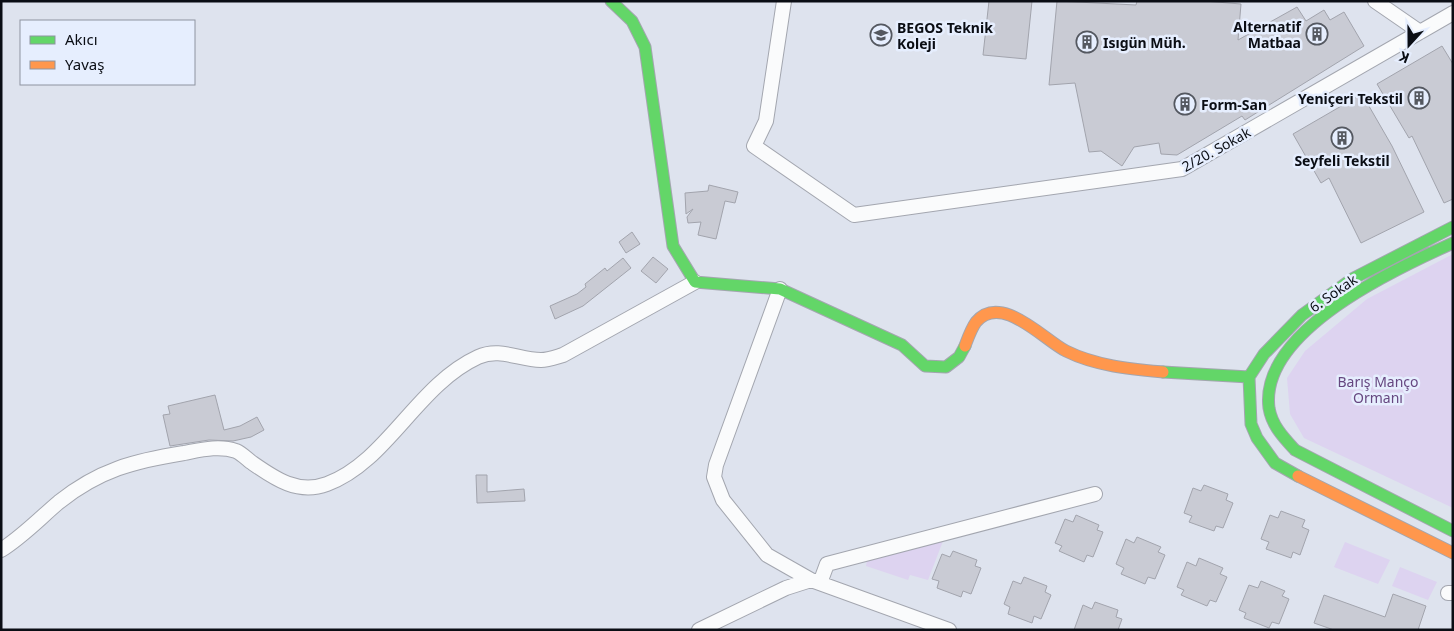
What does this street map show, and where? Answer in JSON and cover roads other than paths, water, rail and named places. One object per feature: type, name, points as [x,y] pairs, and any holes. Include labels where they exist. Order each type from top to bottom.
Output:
[{"type":"main road","points":[[611,1],[624,10],[638,27],[645,47],[673,246],[695,282],[780,288],[902,345],[925,366],[946,367],[960,356],[977,320],[987,315],[1001,313],[1017,318],[1067,352],[1110,366],[1249,377],[1248,395],[1251,424],[1257,438],[1275,463],[1318,487],[1453,553]]},
{"type":"main road","name":"6. Sokak","points":[[1249,377],[1278,338],[1320,301],[1352,279],[1385,260],[1453,227]]},
{"type":"main road","name":"6. Sokak","points":[[1453,243],[1348,298],[1315,324],[1282,360],[1269,390],[1272,422],[1277,433],[1295,450],[1453,531]]},
{"type":"street","name":"2/20. Sokak","points":[[784,1],[766,122],[754,146],[854,215],[1182,169],[1453,13]]},
{"type":"street","points":[[1376,1],[1420,32]]},
{"type":"street","points":[[1,550],[60,501],[98,475],[113,469],[168,456],[218,448],[236,451],[274,478],[296,487],[308,489],[326,484],[346,475],[366,460],[426,395],[466,364],[480,356],[496,352],[541,360],[563,355],[695,282]]},
{"type":"street","points":[[780,288],[716,465],[714,478],[723,500],[766,555],[816,581],[949,630]]},
{"type":"street","points":[[699,630],[786,588],[816,581],[827,564],[1095,494]]},
{"type":"place","name":"Alternatif Matbaa","points":[[1317,34]]},
{"type":"place","name":"BEGOS Teknik Koleji","points":[[881,35]]},
{"type":"place","name":"Isıgün Müh.","points":[[1087,42]]},
{"type":"place","name":"Yeniçeri Tekstil","points":[[1419,98]]},
{"type":"place","name":"Form-San","points":[[1185,104]]},
{"type":"place","name":"Seyfeli Tekstil","points":[[1342,138]]},
{"type":"park label","name":"Barış Manço Ormanı","points":[[1378,390]]}]
